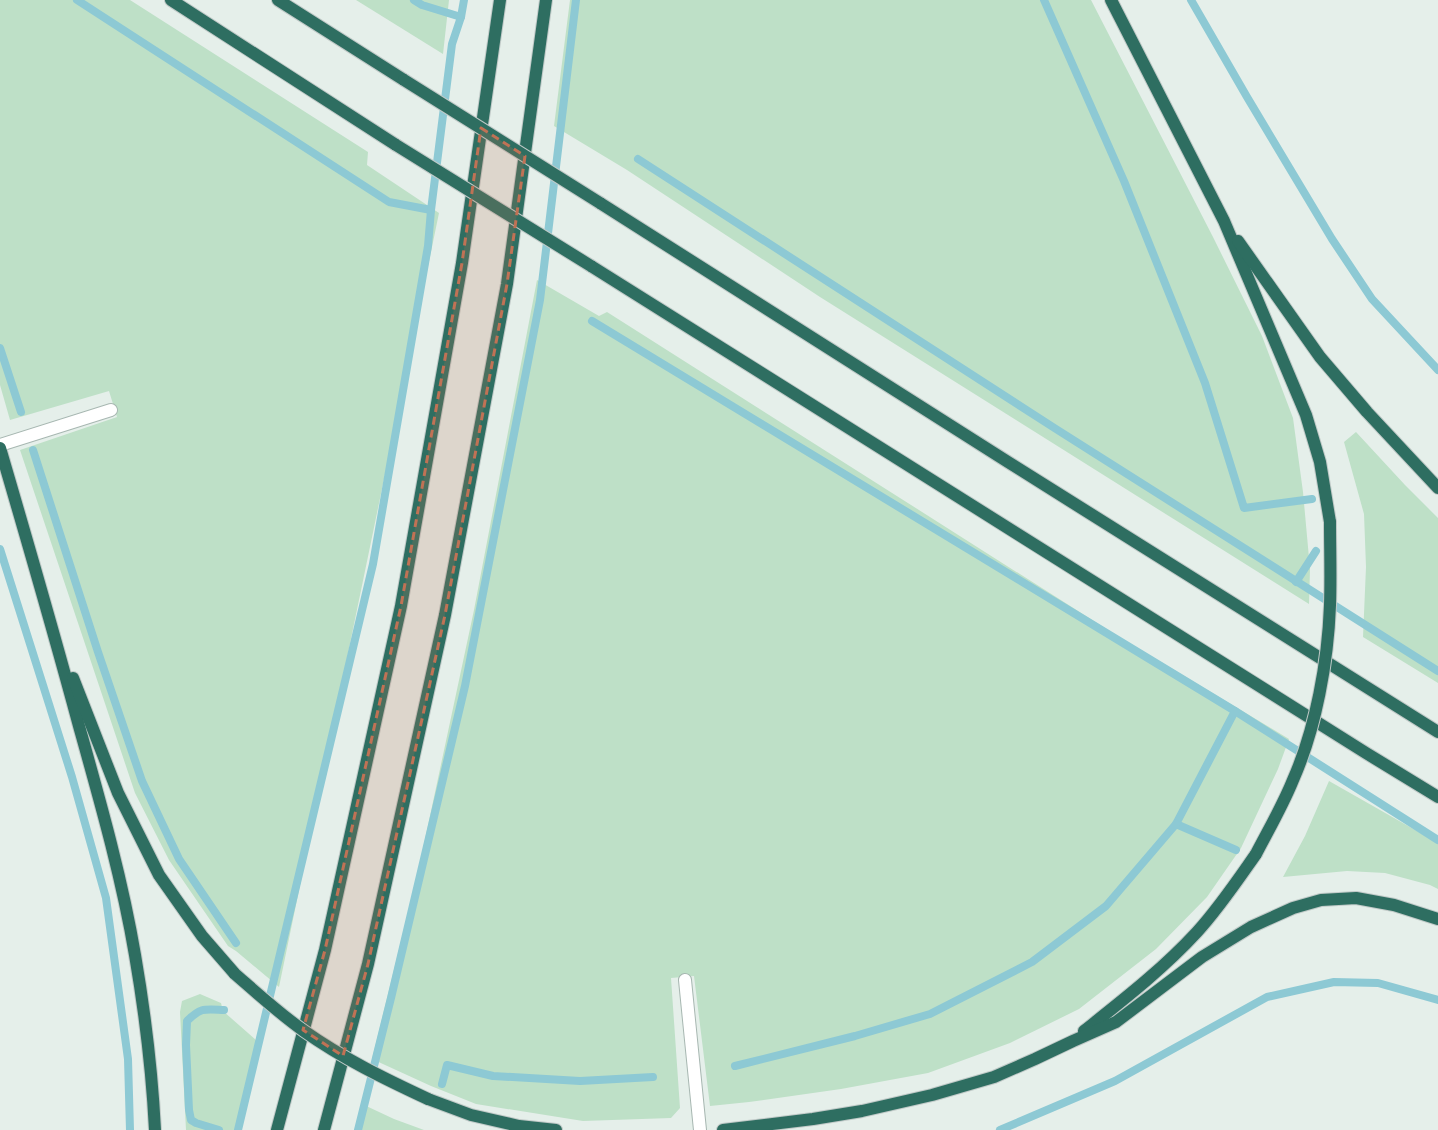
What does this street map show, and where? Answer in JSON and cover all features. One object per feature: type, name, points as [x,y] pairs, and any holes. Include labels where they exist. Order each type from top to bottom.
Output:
[{"type":"highway","points":[[171,0],[396,144],[1438,797]]},
{"type":"highway","points":[[278,0],[1001,458],[1438,732]]},
{"type":"highway","points":[[277,1130],[325,950],[401,606],[462,263],[500,0]]},
{"type":"highway","points":[[324,1130],[368,964],[444,614],[507,284],[546,0]]},
{"type":"highway","points":[[1072,1041],[1149,979],[1197,932],[1227,896],[1256,854],[1294,780],[1310,734],[1320,692],[1327,648],[1330,605],[1330,522],[1320,462],[1306,415],[1224,221],[1111,0]]},
{"type":"highway","points":[[1224,221],[1320,357],[1367,412],[1438,488]]},
{"type":"highway","points":[[0,446],[99,795],[123,892],[145,1016],[152,1079],[155,1130]]},
{"type":"highway","points":[[49,616],[118,793],[159,875],[202,936],[235,974],[270,1005],[305,1031],[346,1058],[384,1078],[428,1099],[470,1115],[518,1126],[556,1130]]},
{"type":"highway","points":[[723,1130],[786,1123],[862,1111],[932,1095],[994,1077],[1036,1060],[1072,1041],[1116,1022],[1202,957],[1251,927],[1293,908],[1321,900],[1356,898],[1394,905],[1438,919]]},
{"type":"lane","points":[[0,446],[111,410]]},
{"type":"lane","points":[[685,980],[700,1130]]},
{"type":"highlighted area","points":[[481,128],[525,156],[507,284],[445,615],[368,964],[343,1056],[303,1030],[325,950],[401,606],[462,263]]},
{"type":"green space","points":[[0,0],[130,0],[368,152],[367,165],[439,213],[279,987],[228,946],[169,860],[135,793],[20,450],[117,417],[109,391],[10,420],[0,385]]},
{"type":"green space","points":[[356,0],[449,0],[443,54]]},
{"type":"green space","points":[[570,0],[1091,0],[1213,237],[1262,336],[1293,418],[1303,492],[1310,569],[1309,604],[820,297],[627,170],[554,126]]},
{"type":"green space","points":[[537,280],[599,316],[607,312],[1119,637],[1289,739],[1278,769],[1241,848],[1207,897],[1156,949],[1079,1009],[1010,1043],[928,1073],[841,1089],[710,1106],[694,976],[671,978],[680,1108],[671,1118],[583,1121],[476,1104],[431,1086],[372,1059],[418,872],[474,610]]},
{"type":"green space","points":[[1356,432],[1438,518],[1438,683],[1363,637],[1366,567],[1364,514],[1344,442]]},
{"type":"green space","points":[[1329,781],[1438,843],[1438,889],[1430,885],[1385,873],[1347,871],[1283,877],[1305,836]]},
{"type":"green space","points":[[200,994],[221,1003],[223,1011],[257,1041],[235,1130],[186,1130],[180,1012],[182,1001]]},
{"type":"green space","points":[[362,1104],[394,1119],[424,1130],[355,1130]]},
{"type":"waterway","points":[[77,0],[389,202],[431,210]]},
{"type":"waterway","points":[[414,0],[422,5],[461,17]]},
{"type":"waterway","points":[[238,1130],[373,564],[428,246],[431,210],[452,44],[461,17],[464,0]]},
{"type":"waterway","points":[[358,1130],[465,686],[540,300],[576,0]]},
{"type":"waterway","points":[[1044,0],[1124,181],[1205,383],[1244,508],[1312,499]]},
{"type":"waterway","points":[[1191,0],[1332,239],[1372,299],[1438,370]]},
{"type":"waterway","points":[[638,159],[1056,429],[1438,671]]},
{"type":"waterway","points":[[592,321],[1235,711],[1438,840]]},
{"type":"waterway","points":[[0,348],[21,412]]},
{"type":"waterway","points":[[33,450],[98,652],[142,781],[179,859],[236,943]]},
{"type":"waterway","points":[[0,549],[72,777],[106,898],[128,1059],[130,1130]]},
{"type":"waterway","points":[[1296,582],[1316,551]]},
{"type":"waterway","points":[[1235,711],[1176,824],[1236,850]]},
{"type":"waterway","points":[[735,1066],[855,1036],[930,1014],[1032,962],[1106,906],[1176,824]]},
{"type":"waterway","points":[[1000,1130],[1115,1081],[1267,997],[1334,982],[1378,983],[1438,1000]]},
{"type":"waterway","points":[[219,1130],[191,1120],[189,1110],[186,1045],[187,1021],[192,1016],[204,1010],[224,1010]]},
{"type":"waterway","points":[[442,1084],[447,1065],[493,1076],[580,1081],[653,1077]]}]
